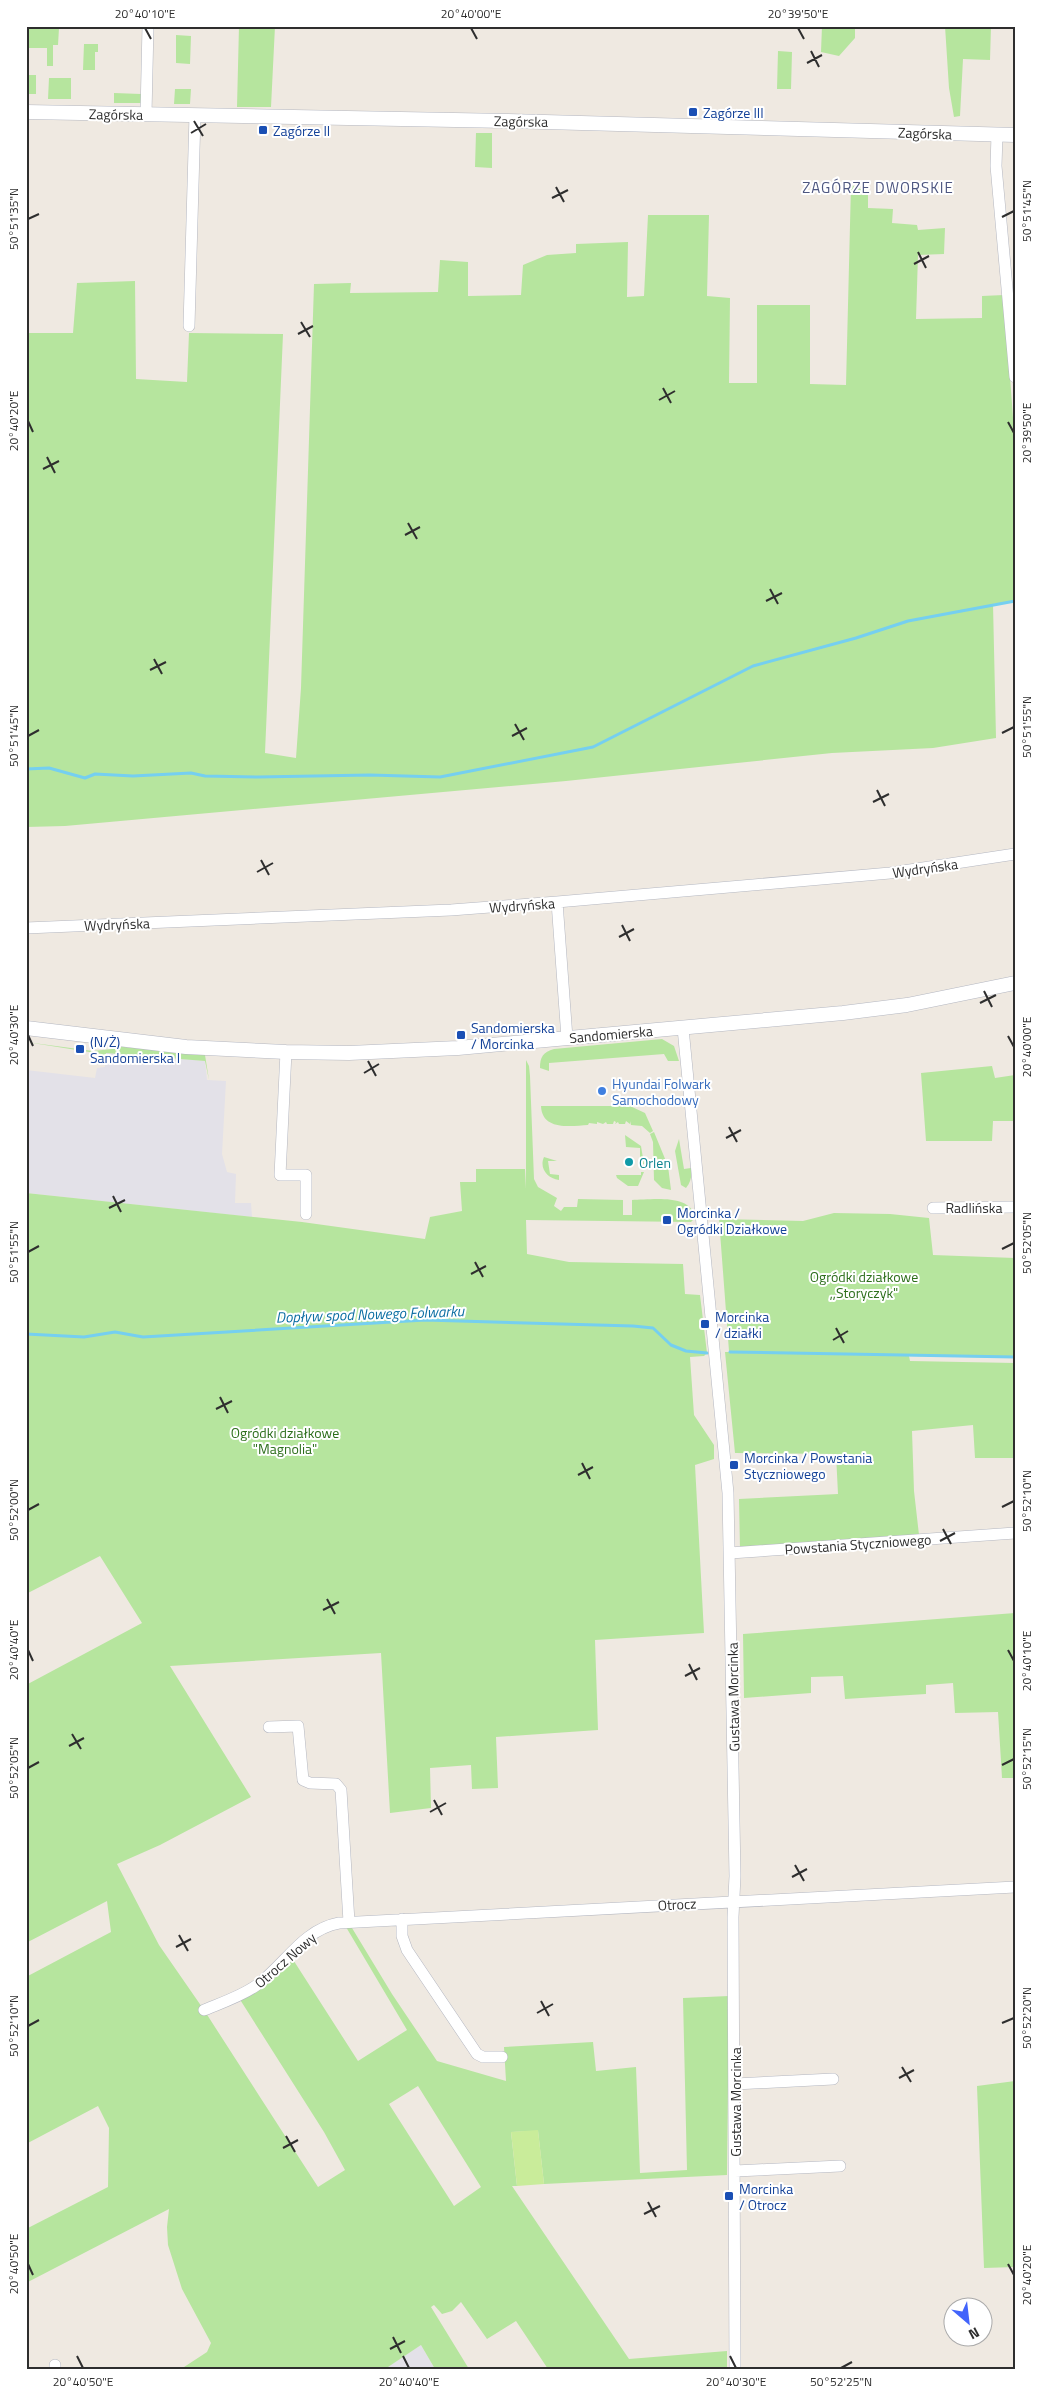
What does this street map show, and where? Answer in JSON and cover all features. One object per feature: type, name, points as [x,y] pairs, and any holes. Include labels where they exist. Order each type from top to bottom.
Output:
[{"type":"street","points":[[146,114],[148,26]]},
{"type":"street","name":"Zagórska","points":[[26,112],[508,121],[1015,136]]},
{"type":"street","points":[[189,326],[196,116]]},
{"type":"street","points":[[997,135],[996,166],[1015,377]]},
{"type":"street","name":"Wydryńska","points":[[26,928],[450,910],[557,902],[890,873],[1015,854]]},
{"type":"street","points":[[557,902],[567,1038]]},
{"type":"street","name":"Sandomierska","points":[[26,1028],[176,1046],[286,1052],[426,1050],[877,1009],[1015,982]]},
{"type":"street","name":"Gustawa Morcinka","points":[[683,1028],[726,1468],[730,1553],[734,1901],[735,2369]]},
{"type":"street","points":[[286,1052],[280,1175],[306,1176],[306,1214]]},
{"type":"street","name":"Radlińska","points":[[933,1208],[1015,1207]]},
{"type":"street","name":"Powstania Styczniowego","points":[[730,1553],[1015,1532]]},
{"type":"street","points":[[269,1727],[298,1726],[303,1780],[310,1783],[336,1784],[341,1790],[344,1923]]},
{"type":"street","name":"Otrocz","points":[[344,1923],[1015,1887]]},
{"type":"street","points":[[402,1919],[402,1936],[407,1950],[477,2054],[483,2057],[502,2057]]},
{"type":"street","name":"Otrocz Nowy","points":[[204,2010],[255,1987],[314,1932],[344,1923]]},
{"type":"street","points":[[734,2084],[833,2079]]},
{"type":"street","points":[[735,2171],[840,2166]]},
{"type":"shaded area","points":[[106,1052],[205,1061],[207,1080],[226,1081],[222,1154],[227,1172],[236,1174],[235,1203],[251,1203],[252,1217],[26,1193],[26,1070],[95,1078],[97,1068],[105,1067]]},
{"type":"shaded area","points":[[421,2345],[435,2369],[386,2368]]},
{"type":"green space","points":[[239,26],[275,26],[271,107],[237,107]]},
{"type":"green space","points":[[822,26],[855,26],[855,38],[839,56],[821,52]]},
{"type":"green space","points":[[945,26],[991,26],[990,60],[963,59],[960,116],[954,117],[949,88]]},
{"type":"green space","points":[[27,27],[59,28],[58,45],[53,45],[53,66],[47,66],[47,48],[26,48]]},
{"type":"green space","points":[[176,35],[191,36],[190,64],[176,63]]},
{"type":"green space","points":[[84,44],[98,44],[98,52],[95,52],[95,70],[83,70]]},
{"type":"green space","points":[[778,51],[792,52],[791,89],[777,89]]},
{"type":"green space","points":[[26,75],[36,75],[36,94],[26,94]]},
{"type":"green space","points":[[49,78],[71,78],[71,99],[48,99]]},
{"type":"green space","points":[[175,89],[191,89],[190,104],[174,104]]},
{"type":"green space","points":[[114,93],[141,94],[141,103],[114,103]]},
{"type":"green space","points":[[476,133],[492,133],[492,168],[475,167]]},
{"type":"green space","points":[[851,185],[868,192],[868,208],[893,209],[892,223],[917,225],[918,230],[945,228],[944,254],[918,255],[916,319],[982,318],[982,296],[1004,295],[1015,445],[1015,601],[993,604],[996,738],[933,748],[832,753],[566,781],[65,826],[26,827],[26,333],[73,333],[77,283],[135,281],[136,379],[187,382],[189,333],[283,334],[265,753],[296,758],[301,688],[314,284],[351,283],[350,293],[438,292],[440,260],[468,262],[468,296],[521,295],[523,265],[547,255],[576,253],[576,244],[628,242],[627,297],[644,296],[648,215],[709,215],[707,296],[730,298],[729,383],[757,383],[757,305],[810,305],[810,384],[846,385]]},
{"type":"green space","points":[[662,1039],[674,1046],[679,1061],[668,1061],[664,1054],[549,1063],[549,1071],[540,1068],[543,1056],[554,1049]]},
{"type":"green space","points":[[26,1042],[93,1051],[112,1049],[114,1046],[205,1055],[209,1080],[205,1061],[106,1053],[105,1062],[101,1061],[102,1054]]},
{"type":"green space","name":"Ogródki działkowe \"Magnolia\"","points":[[526,1060],[530,1076],[534,1179],[538,1187],[557,1198],[554,1206],[561,1211],[564,1207],[577,1207],[578,1199],[623,1200],[623,1215],[632,1215],[632,1200],[659,1199],[678,1201],[692,1210],[695,1218],[691,1222],[526,1220],[527,1254],[569,1262],[683,1264],[685,1294],[700,1295],[707,1353],[704,1356],[690,1357],[694,1415],[714,1445],[714,1459],[695,1465],[704,1633],[595,1640],[598,1730],[496,1737],[498,1788],[472,1789],[471,1765],[430,1768],[431,1808],[390,1813],[381,1653],[170,1666],[251,1797],[160,1845],[117,1864],[159,1945],[204,2010],[318,2187],[345,2170],[324,2132],[239,1998],[263,1988],[275,1978],[292,1958],[358,2061],[407,2030],[346,1927],[352,1928],[392,1994],[437,2061],[506,2081],[504,2047],[593,2042],[596,2071],[636,2067],[640,2173],[687,2170],[683,1998],[729,1996],[727,2175],[544,2184],[538,2131],[511,2132],[517,2186],[512,2186],[629,2359],[727,2351],[727,2369],[548,2369],[516,2321],[487,2339],[461,2302],[452,2311],[442,2314],[434,2305],[431,2307],[469,2369],[435,2369],[421,2345],[385,2369],[181,2369],[207,2352],[211,2343],[182,2289],[168,2245],[169,2209],[26,2283],[26,2229],[108,2187],[109,2128],[98,2106],[26,2144],[26,1977],[111,1932],[107,1901],[26,1943],[26,1685],[142,1623],[100,1556],[26,1594],[26,1193],[302,1222],[425,1239],[430,1217],[462,1211],[460,1182],[476,1182],[476,1169],[525,1169],[526,1189]],"holes":[[[418,2086],[481,2187],[454,2206],[389,2104]]]},
{"type":"green space","points":[[992,1066],[995,1078],[1015,1075],[1015,1121],[993,1121],[992,1141],[926,1141],[921,1073]]},
{"type":"green space","points":[[541,1106],[630,1106],[645,1113],[653,1131],[650,1133],[642,1126],[631,1125],[630,1121],[630,1124],[626,1121],[625,1124],[619,1124],[618,1122],[615,1124],[616,1122],[614,1121],[613,1124],[597,1122],[597,1124],[589,1123],[588,1125],[559,1125],[546,1120]]},
{"type":"green space","points":[[654,1132],[668,1166],[671,1190],[662,1188],[654,1180],[653,1142],[650,1134]]},
{"type":"green space","points":[[625,1135],[641,1146],[644,1164],[640,1164],[640,1148],[626,1147]]},
{"type":"green space","points":[[679,1139],[684,1169],[691,1168],[691,1179],[686,1188],[681,1185],[675,1151]]},
{"type":"green space","points":[[544,1157],[557,1161],[548,1161],[550,1174],[559,1175],[559,1180],[548,1175],[543,1169]]},
{"type":"green space","points":[[641,1172],[644,1172],[638,1186],[628,1186],[617,1178],[616,1175],[641,1175]]},
{"type":"green space","name":"Ogródki działkowe ,,Storyczyk\"","points":[[834,1213],[890,1214],[929,1218],[933,1255],[1015,1258],[1015,1358],[909,1356],[910,1361],[1015,1363],[1015,1458],[975,1458],[973,1425],[912,1431],[914,1491],[919,1535],[740,1549],[739,1499],[838,1494],[836,1454],[735,1453],[725,1352],[770,1352],[729,1351],[719,1219],[803,1221]]},
{"type":"green space","points":[[1015,1613],[1015,1778],[1002,1778],[998,1712],[955,1713],[953,1683],[926,1685],[926,1694],[845,1699],[843,1676],[811,1677],[811,1693],[744,1698],[743,1634]]},
{"type":"green space","points":[[1015,2081],[1015,2267],[984,2268],[977,2086]]},
{"type":"green space","points":[[538,2130],[544,2184],[517,2186],[511,2132]]},
{"type":"waterway","points":[[26,769],[49,768],[85,778],[95,774],[133,776],[191,773],[205,776],[258,777],[370,775],[440,777],[593,747],[753,666],[856,638],[908,621],[1015,601]]},
{"type":"waterway","name":"Dopływ spod Nowego Folwarku","points":[[26,1334],[84,1337],[115,1332],[143,1337],[425,1320],[653,1328],[671,1345],[686,1351],[707,1353]]},
{"type":"waterway","name":"Dopływ spod Nowego Folwarku","points":[[730,1352],[1015,1357]]},
{"type":"place","name":"Zagórze III","points":[[693,112]]},
{"type":"place","name":"Zagórze II","points":[[263,130]]},
{"type":"place","name":"Sandomierska / Morcinka","points":[[461,1035]]},
{"type":"place","name":"(N/Ż) Sandomierska I","points":[[80,1049]]},
{"type":"place","name":"Hyundai Folwark Samochodowy","points":[[602,1091]]},
{"type":"place","name":"Orlen","points":[[629,1162]]},
{"type":"place","name":"Morcinka / Ogródki Działkowe","points":[[667,1220]]},
{"type":"place","name":"Morcinka / działki","points":[[705,1324]]},
{"type":"place","name":"Morcinka / Powstania Styczniowego","points":[[734,1465]]},
{"type":"place","name":"Morcinka / Otrocz","points":[[729,2196]]},
{"type":"district","name":"ZAGÓRZE DWORSKIE","points":[[878,187]]}]
